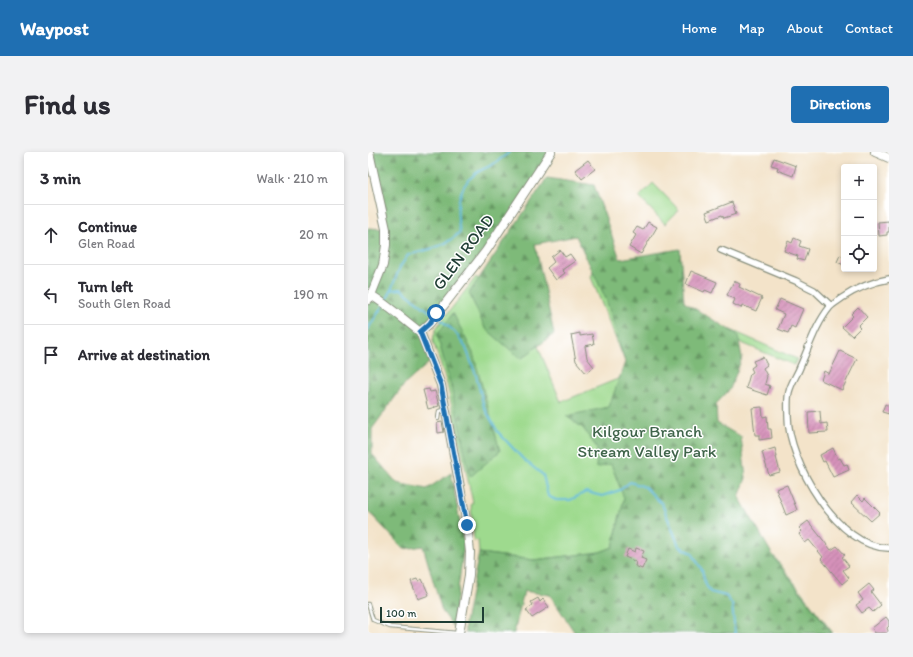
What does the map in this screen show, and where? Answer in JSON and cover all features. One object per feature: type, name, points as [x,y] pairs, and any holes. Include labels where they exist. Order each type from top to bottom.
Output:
[{"type":"main road","points":[[369,152],[386,229],[386,245],[383,265],[370,298],[379,300],[420,332],[441,385],[446,409],[467,525],[470,552],[469,575],[458,633]]},
{"type":"main road","name":"GLEN ROAD","points":[[420,332],[430,323],[486,251],[551,152]]},
{"type":"main road","points":[[875,152],[889,158]]},
{"type":"street","points":[[721,250],[814,290],[831,306]]},
{"type":"street","points":[[889,279],[874,281],[855,289],[831,306],[816,330],[789,392],[788,417],[793,444],[805,476],[813,490],[836,520],[850,534],[861,542],[889,548]]},
{"type":"lane","points":[[438,419],[440,411],[446,409]]},
{"type":"lane","points":[[368,604],[373,620],[390,627],[458,633]]},
{"type":"green space","points":[[374,152],[551,152],[499,232],[421,331],[432,360],[404,385],[372,429],[372,454],[397,483],[427,489],[451,473],[464,545],[453,626],[442,611],[423,546],[404,549],[368,511],[368,228],[385,229]]},
{"type":"green space","points":[[547,178],[594,185],[620,259],[680,249],[684,302],[738,335],[742,358],[730,389],[716,404],[717,423],[741,437],[746,478],[739,497],[776,561],[832,633],[575,633],[550,595],[524,591],[514,633],[465,633],[465,623],[479,553],[534,560],[600,552],[613,547],[624,498],[611,464],[596,468],[597,448],[583,428],[566,416],[609,407],[625,362],[606,299],[576,236],[535,244],[554,334],[521,359],[485,328],[469,293]]},
{"type":"green space","points":[[653,183],[679,210],[665,224],[639,197]]},
{"type":"green space","name":"Kilgour Branch Stream Valley Park","points":[[594,270],[797,359],[794,365],[737,341],[716,396],[715,458],[763,542],[833,633],[710,633],[620,514],[613,547],[600,552],[534,560],[479,553],[478,540],[474,541],[471,504],[473,503],[447,384],[433,341],[437,327],[476,277],[525,315],[561,402],[630,374],[591,277]]},
{"type":"green space","points":[[453,313],[473,353],[500,451],[470,477],[450,383],[437,335]]},
{"type":"building","points":[[774,158],[796,166],[793,176],[777,170],[778,167],[771,165]]},
{"type":"building","points":[[588,160],[595,169],[582,179],[575,170]]},
{"type":"building","points":[[732,202],[736,214],[724,218],[722,215],[709,220],[706,212]]},
{"type":"building","points":[[889,221],[889,232],[887,232],[887,235],[879,236],[878,222]]},
{"type":"building","points":[[648,222],[657,227],[641,254],[629,247],[636,235],[633,233],[637,227],[643,230]]},
{"type":"building","points":[[794,238],[801,241],[799,246],[808,249],[804,261],[797,259],[798,256],[784,251],[788,241],[792,243]]},
{"type":"building","points":[[560,250],[565,257],[570,254],[575,261],[562,270],[565,273],[556,280],[547,268],[554,262],[551,257]]},
{"type":"building","points":[[840,255],[841,256],[841,264],[837,262]]},
{"type":"building","points":[[691,271],[717,282],[712,293],[705,290],[704,292],[686,284]]},
{"type":"building","points":[[734,281],[740,284],[739,287],[762,298],[756,311],[742,305],[741,308],[733,304],[735,299],[727,295]]},
{"type":"building","points":[[780,299],[803,309],[795,328],[791,326],[788,333],[778,329],[784,314],[775,310]]},
{"type":"building","points":[[858,307],[867,317],[858,326],[860,328],[852,336],[842,327],[853,316],[851,314]]},
{"type":"building","points":[[580,333],[580,336],[592,334],[594,344],[585,346],[587,358],[594,367],[586,373],[576,361],[571,335]]},
{"type":"building","points":[[840,351],[857,359],[842,390],[821,380],[824,371],[829,374]]},
{"type":"building","points":[[763,357],[767,365],[763,368],[767,376],[765,384],[770,386],[767,395],[746,388],[750,374],[753,372],[751,368],[755,365],[753,361]]},
{"type":"building","points":[[429,389],[430,392],[435,391],[439,406],[428,409],[423,390]]},
{"type":"building","points":[[885,404],[889,406],[889,414],[882,412]]},
{"type":"building","points":[[762,407],[763,417],[767,416],[768,429],[771,429],[772,438],[759,440],[759,435],[755,435],[752,408]]},
{"type":"building","points":[[820,411],[821,424],[827,423],[828,432],[809,433],[808,412]]},
{"type":"building","points":[[442,422],[444,432],[438,433],[437,423]]},
{"type":"building","points":[[775,448],[780,472],[769,475],[762,452]]},
{"type":"building","points":[[833,448],[838,459],[840,458],[844,465],[847,464],[849,470],[833,477],[825,461],[823,462],[820,455]]},
{"type":"building","points":[[787,485],[797,510],[786,515],[776,489]]},
{"type":"building","points":[[857,495],[863,501],[865,498],[880,513],[871,521],[851,502]]},
{"type":"building","points":[[808,521],[831,550],[837,546],[845,555],[842,557],[849,566],[843,570],[849,578],[842,584],[821,559],[823,557],[809,540],[805,543],[799,534],[802,531],[799,528]]},
{"type":"building","points":[[636,548],[644,551],[641,558],[646,560],[642,569],[635,566],[636,562],[625,557],[628,549],[635,552]]},
{"type":"building","points":[[417,579],[418,581],[422,579],[429,595],[418,599],[411,581]]},
{"type":"building","points":[[869,584],[874,590],[871,592],[881,605],[873,612],[869,608],[862,613],[856,605],[863,600],[858,593]]},
{"type":"building","points":[[538,598],[540,602],[543,599],[549,607],[532,618],[526,610],[533,605],[531,602]]},
{"type":"building","points":[[886,617],[889,621],[889,626],[887,628],[889,633],[875,633],[872,628]]},
{"type":"waterway","points":[[385,301],[389,295],[400,267],[408,255],[442,245],[460,232],[458,224],[459,200],[464,186],[469,179],[510,152]]},
{"type":"waterway","points":[[391,290],[401,289],[430,312]]},
{"type":"waterway","points":[[368,329],[383,305]]},
{"type":"waterway","points":[[440,319],[455,332],[466,348],[476,375],[484,407],[498,432],[523,459],[543,475],[548,496],[556,500],[570,500],[586,492],[602,496],[620,490],[630,482],[645,487],[662,504],[679,546],[692,553],[702,570],[705,583],[710,592],[726,596],[732,604],[735,633]]},
{"type":"route","points":[[436,313],[430,323],[420,332],[441,385],[467,525]]}]
